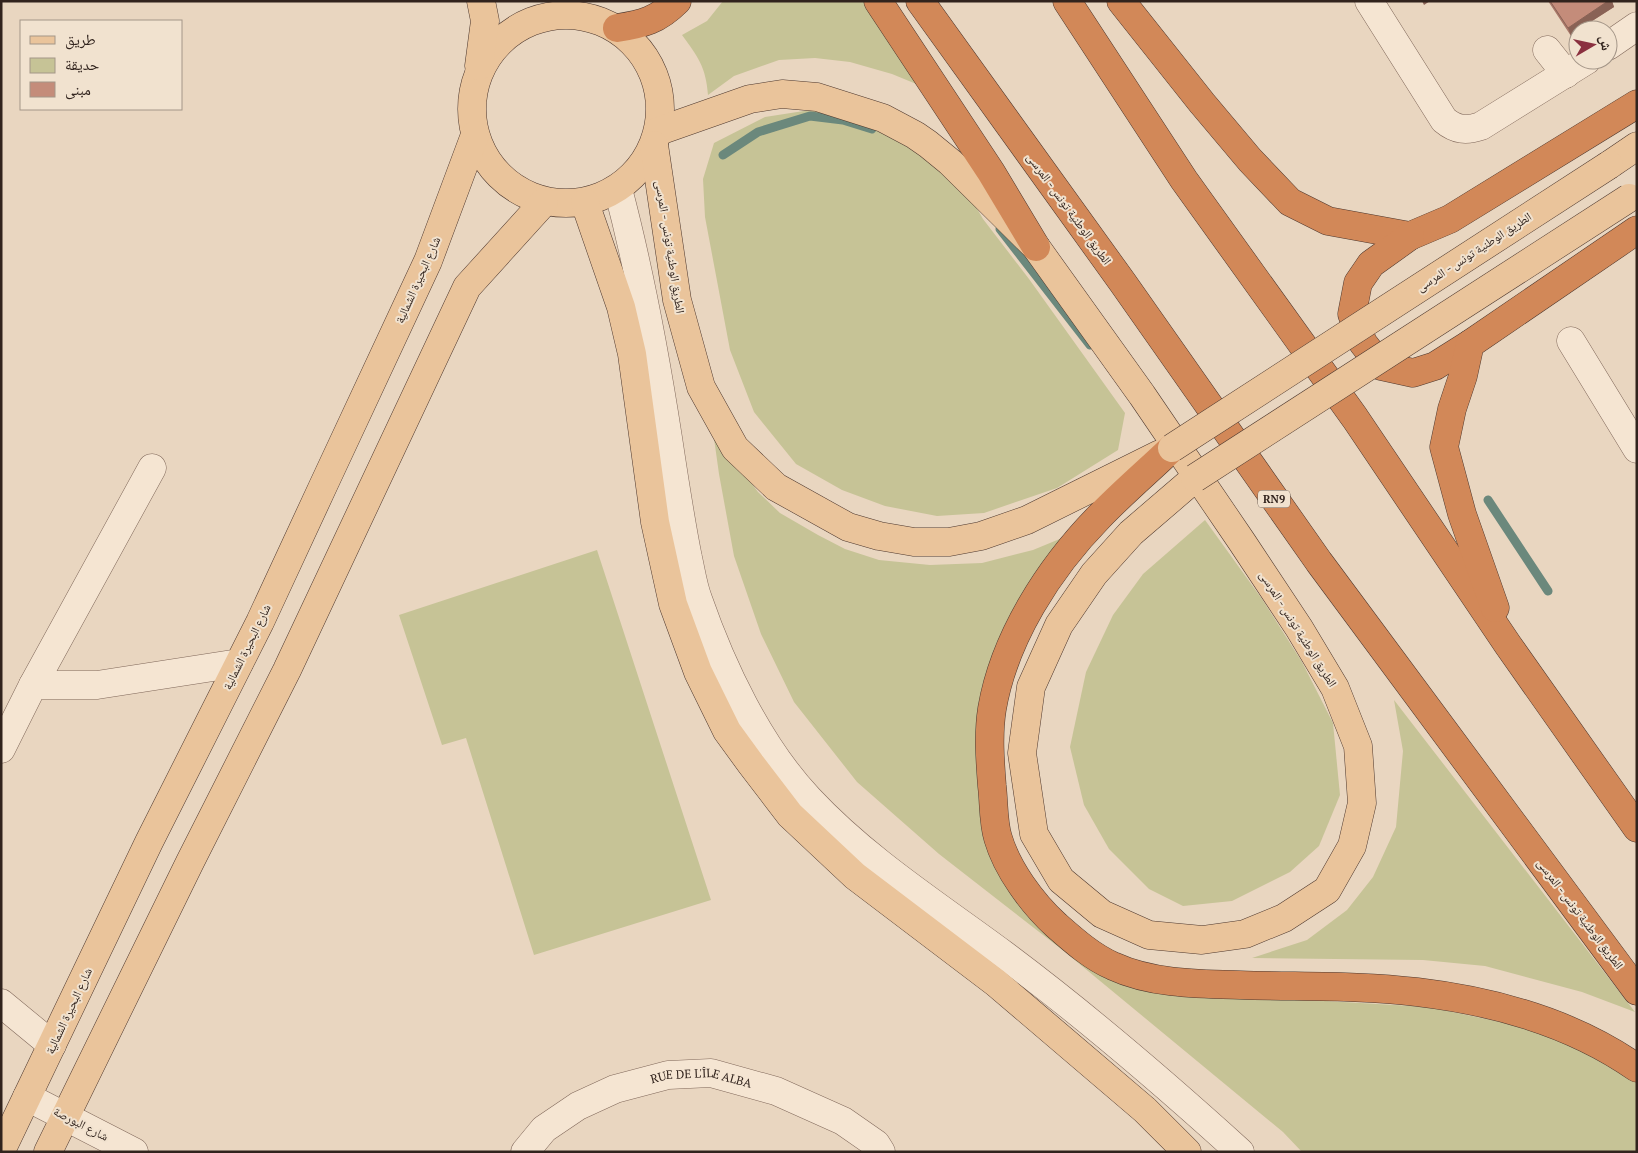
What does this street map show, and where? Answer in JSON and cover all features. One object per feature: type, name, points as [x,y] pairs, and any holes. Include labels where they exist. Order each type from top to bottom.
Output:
[{"type":"highway","points":[[617,28],[644,24],[666,12],[677,1]]},
{"type":"highway","points":[[878,1],[991,172],[1036,247]]},
{"type":"highway","name":"الطريق الوطنية تونس - المرسى","points":[[920,1],[1123,283],[1319,562],[1637,991]]},
{"type":"highway","points":[[1067,1],[1184,180],[1355,418],[1508,645],[1637,828]]},
{"type":"highway","points":[[1121,1],[1202,103],[1250,160],[1290,202],[1328,221],[1410,236]]},
{"type":"highway","points":[[1637,104],[1450,219],[1410,236],[1371,264],[1358,283],[1352,314],[1363,343],[1381,366],[1413,373],[1435,366],[1470,344],[1637,230]]},
{"type":"highway","points":[[1470,344],[1463,376],[1452,409],[1444,447],[1462,514],[1508,645]]},
{"type":"highway","points":[[1172,448],[1098,518],[1062,560],[1034,601],[1007,654],[992,710],[990,761],[997,837],[1015,876],[1041,912],[1076,943],[1113,966],[1151,978],[1199,984],[1342,987],[1416,992],[1484,1004],[1529,1015],[1577,1034],[1617,1054],[1637,1068]]},
{"type":"main road","points":[[479,72],[495,46],[519,26],[572,8],[617,28],[640,48],[654,73],[661,102],[656,138],[640,170],[618,189],[585,203],[564,204],[544,202],[514,188],[489,165],[475,135],[472,103],[479,72],[485,22],[481,1]]},
{"type":"main road","name":"الطريق الوطنية تونس - المرسى","points":[[1633,196],[1195,478],[1131,533],[1094,574],[1059,626],[1031,687],[1022,753],[1034,834],[1061,880],[1102,914],[1148,935],[1202,940],[1246,934],[1284,918],[1327,890],[1352,846],[1362,803],[1358,746],[1336,688],[1299,628],[1170,436],[1036,247],[950,162],[916,135],[883,118],[817,97],[782,94],[750,99],[656,138],[677,300],[701,388],[735,448],[776,487],[811,508],[848,527],[879,536],[914,542],[949,542],[981,536],[1028,520],[1172,448],[1609,165],[1637,146]]},
{"type":"main road","name":"شارع البحيرة الشمالية","points":[[1,1151],[149,842],[239,663],[428,261],[475,135]]},
{"type":"main road","points":[[48,1152],[190,862],[288,670],[467,287],[544,202]]},
{"type":"main road","points":[[585,203],[621,307],[632,354],[655,522],[673,604],[698,672],[727,731],[790,814],[855,876],[1011,995],[1145,1110],[1187,1152]]},
{"type":"street","points":[[1369,1],[1444,120],[1462,130],[1481,126],[1571,70]]},
{"type":"street","points":[[1618,39],[1637,26]]},
{"type":"street","points":[[1547,50],[1568,62]]},
{"type":"street","points":[[618,189],[634,251],[652,339],[680,519],[696,596],[726,668],[775,756],[808,798],[856,843],[891,872],[1005,956],[1095,1026],[1169,1087],[1240,1152]]},
{"type":"street","points":[[1571,341],[1637,449]]},
{"type":"street","points":[[1,749],[33,685],[152,468]]},
{"type":"street","points":[[33,685],[97,686],[239,663]]},
{"type":"street","points":[[1,1003],[52,1045]]},
{"type":"street","name":"RUE DE L'ÎLE ALBA","points":[[525,1152],[544,1129],[578,1106],[615,1089],[668,1076],[710,1073],[776,1091],[843,1121],[876,1144],[881,1152]]},
{"type":"street","name":"شارع البورصة","points":[[28,1097],[134,1152]]},
{"type":"green space","points":[[723,1],[886,1],[926,88],[892,74],[850,62],[815,58],[779,60],[734,76],[708,95],[700,63],[682,35],[707,21]]},
{"type":"green space","points":[[836,106],[952,165],[983,219],[1029,279],[1125,413],[1118,450],[1057,488],[984,513],[937,516],[885,506],[842,490],[796,464],[754,412],[730,350],[705,217],[703,179],[714,143],[765,117]]},
{"type":"green space","points":[[711,417],[735,461],[758,492],[780,513],[845,549],[879,560],[930,565],[982,563],[1033,550],[1079,531],[994,675],[1010,866],[1122,975],[1258,997],[1429,1007],[1548,1032],[1637,1072],[1637,1152],[1302,1152],[1283,1132],[1065,952],[939,854],[857,782],[794,702],[761,634],[734,556]]},
{"type":"green space","points":[[1205,520],[1262,599],[1302,662],[1333,723],[1340,795],[1319,846],[1290,872],[1232,901],[1183,906],[1149,889],[1109,849],[1084,805],[1070,747],[1086,672],[1113,615],[1143,574]]},
{"type":"green space","points":[[597,550],[711,900],[534,955],[466,738],[442,745],[399,615]]},
{"type":"green space","points":[[1394,700],[1635,1012],[1582,992],[1485,966],[1423,960],[1252,958],[1307,940],[1347,910],[1373,877],[1396,827],[1403,751]]},
{"type":"building","points":[[1550,1],[1608,1],[1580,20],[1568,20],[1568,28]]},
{"type":"waterway","points":[[723,155],[758,132],[810,116],[843,120],[872,129]]},
{"type":"waterway","points":[[1000,229],[1090,345]]},
{"type":"waterway","points":[[1488,500],[1548,591]]}]
